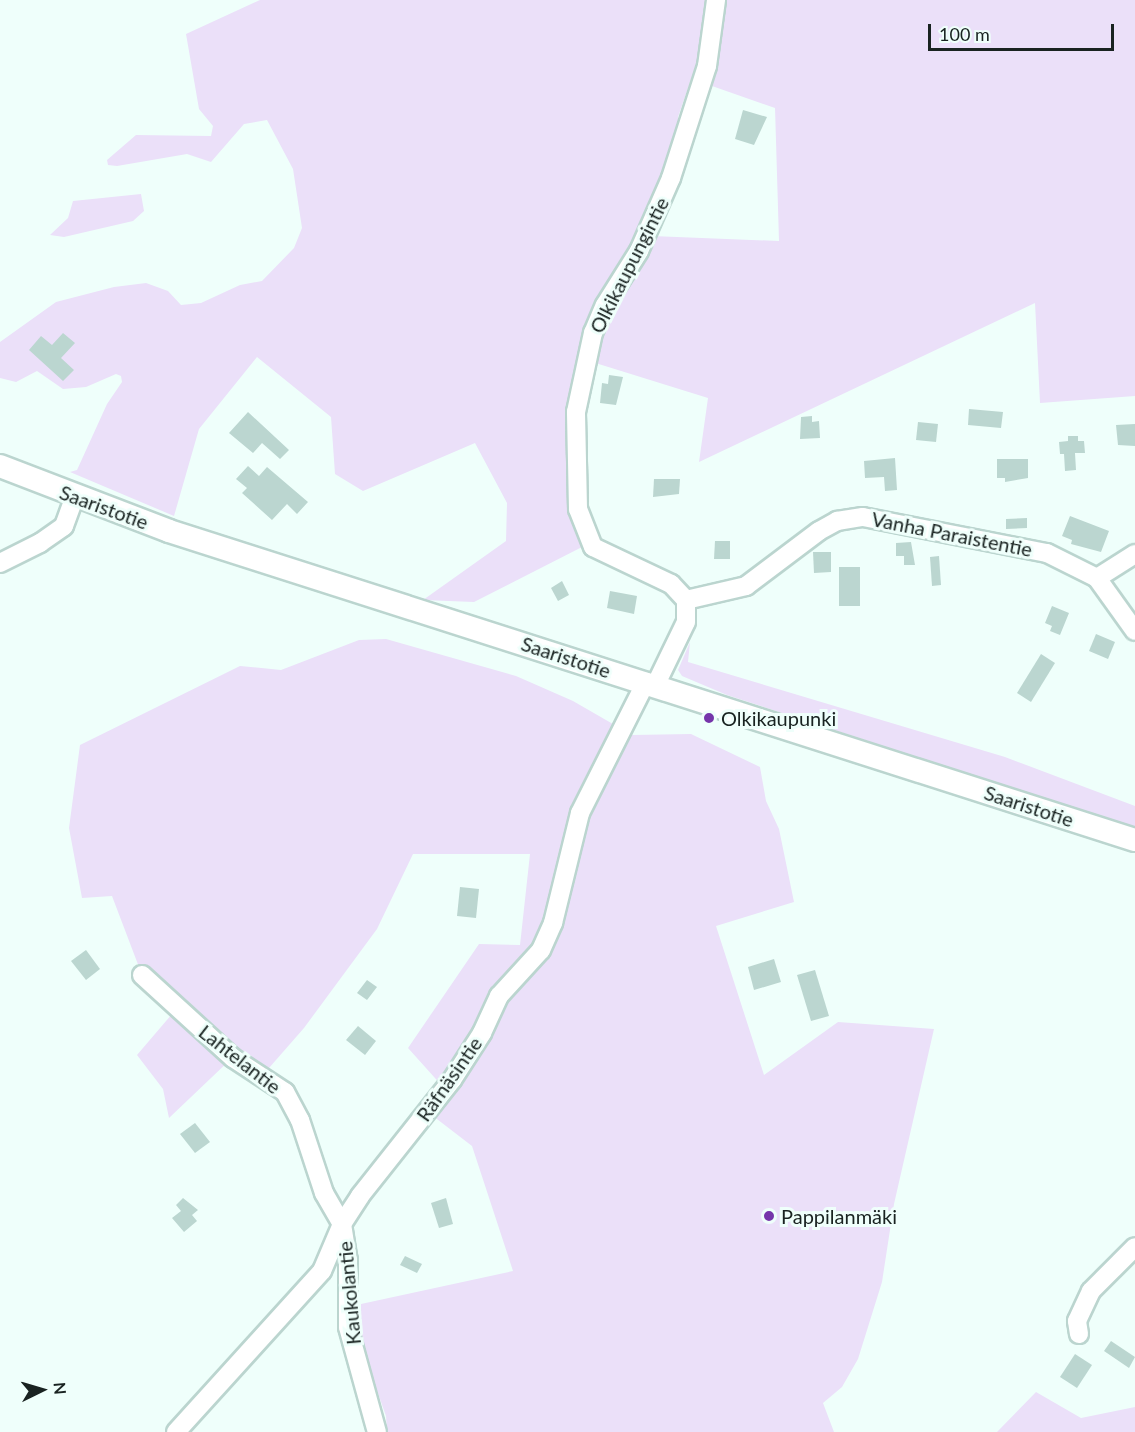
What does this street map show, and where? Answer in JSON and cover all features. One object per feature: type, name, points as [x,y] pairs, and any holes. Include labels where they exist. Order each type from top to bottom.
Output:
[{"type":"main road","name":"Saaristotie","points":[[0,466],[169,531],[1135,840]]},
{"type":"street","name":"Olkikaupungintie","points":[[686,600],[671,584],[593,547],[578,509],[576,412],[593,333],[605,305],[639,251],[671,178],[707,66],[716,0]]},
{"type":"street","points":[[0,563],[40,543],[64,526],[75,496]]},
{"type":"street","name":"Vanha Paraistentie","points":[[686,600],[746,586],[819,531],[851,517],[1031,548],[1097,578],[1135,631]]},
{"type":"street","points":[[1097,578],[1135,554]]},
{"type":"street","points":[[651,684],[686,622],[686,600]]},
{"type":"street","name":"Räfnäsintie","points":[[176,1432],[322,1271],[342,1224],[452,1080],[482,1033],[499,996],[541,950],[553,923],[580,813],[651,684]]},
{"type":"street","name":"Lahtelantie","points":[[142,975],[215,1043],[285,1092],[308,1140],[324,1193],[342,1224]]},
{"type":"street","name":"Kaukolantie","points":[[342,1224],[348,1260],[348,1327],[377,1432]]},
{"type":"street","points":[[1079,1334],[1077,1321],[1091,1291],[1135,1246]]},
{"type":"shaded area","points":[[260,0],[1135,0],[1135,396],[1040,403],[1035,303],[699,462],[708,398],[589,361],[607,315],[652,236],[779,241],[775,108],[712,86],[717,71],[698,59],[678,117],[680,131],[666,177],[650,217],[597,312],[574,385],[567,434],[567,512],[584,546],[474,602],[423,600],[506,541],[507,503],[475,443],[363,491],[335,474],[331,417],[257,357],[199,429],[174,516],[70,472],[77,470],[107,404],[122,382],[121,376],[116,374],[86,387],[63,389],[37,371],[16,382],[0,378],[0,342],[56,302],[114,287],[146,283],[168,291],[181,305],[201,303],[240,285],[262,281],[294,248],[302,228],[293,169],[267,120],[244,124],[211,162],[187,154],[117,166],[108,165],[107,160],[136,135],[211,136],[213,126],[199,109],[186,34]]},
{"type":"shaded area","points":[[141,194],[144,211],[133,221],[64,237],[50,235],[68,218],[73,201]]},
{"type":"shaded area","points":[[386,639],[516,676],[573,701],[632,735],[691,734],[760,767],[766,801],[779,829],[794,902],[716,926],[764,1075],[838,1022],[934,1029],[894,1204],[882,1282],[858,1359],[842,1387],[823,1403],[834,1432],[387,1432],[386,1416],[360,1343],[361,1304],[513,1271],[472,1146],[433,1116],[452,1097],[408,1048],[479,944],[520,945],[530,854],[413,854],[377,929],[304,1028],[262,1076],[232,1058],[169,1118],[163,1089],[137,1055],[178,1007],[142,975],[112,896],[82,898],[69,828],[80,745],[240,666],[281,670],[359,640]]},
{"type":"shaded area","points":[[690,642],[688,662],[1005,757],[1135,806],[1135,828],[727,695],[682,676],[678,670]]},
{"type":"shaded area","points":[[1036,1392],[1081,1418],[1135,1407],[1135,1432],[997,1432]]},
{"type":"building","points":[[743,110],[767,117],[754,145],[735,139]]},
{"type":"building","points":[[63,333],[75,343],[61,358],[74,370],[63,381],[29,350],[41,336],[52,345]]},
{"type":"building","points":[[609,375],[623,377],[616,405],[600,403],[602,383],[608,384]]},
{"type":"building","points":[[969,409],[1003,412],[1001,428],[968,425]]},
{"type":"building","points":[[248,412],[289,450],[280,459],[262,443],[253,453],[229,433]]},
{"type":"building","points":[[812,416],[812,422],[819,421],[820,438],[800,439],[801,417]]},
{"type":"building","points":[[918,422],[938,424],[936,442],[916,440]]},
{"type":"building","points":[[1135,424],[1135,446],[1118,445],[1116,425]]},
{"type":"building","points":[[1068,436],[1078,436],[1078,441],[1084,441],[1085,453],[1075,453],[1076,470],[1065,471],[1064,454],[1060,454],[1059,442],[1068,441]]},
{"type":"building","points":[[895,458],[897,490],[885,491],[884,477],[865,478],[864,461]]},
{"type":"building","points":[[997,459],[1028,459],[1028,478],[1005,482],[1005,478],[997,478]]},
{"type":"building","points":[[248,466],[259,476],[267,467],[308,502],[297,514],[287,504],[272,520],[242,493],[247,488],[236,479]]},
{"type":"building","points":[[654,479],[680,479],[679,494],[653,497]]},
{"type":"building","points":[[1070,516],[1109,531],[1101,552],[1071,544],[1072,540],[1062,536]]},
{"type":"building","points":[[1027,518],[1027,528],[1006,529],[1006,519]]},
{"type":"building","points":[[715,541],[730,541],[730,559],[714,559]]},
{"type":"building","points":[[911,542],[915,565],[904,565],[904,556],[896,556],[896,543]]},
{"type":"building","points":[[813,552],[831,552],[831,572],[814,573]]},
{"type":"building","points":[[939,556],[941,585],[932,586],[930,557]]},
{"type":"building","points":[[839,567],[860,567],[860,606],[839,606]]},
{"type":"building","points":[[562,581],[569,595],[558,601],[551,588]]},
{"type":"building","points":[[610,591],[637,596],[634,614],[607,608]]},
{"type":"building","points":[[1052,606],[1069,613],[1060,635],[1050,631],[1052,626],[1045,623]]},
{"type":"building","points":[[1096,634],[1115,642],[1108,659],[1089,651]]},
{"type":"building","points":[[1041,654],[1055,663],[1031,702],[1017,693]]},
{"type":"building","points":[[460,887],[479,889],[476,918],[457,916]]},
{"type":"building","points":[[86,950],[100,969],[86,980],[71,961]]},
{"type":"building","points":[[774,959],[781,982],[754,990],[748,967]]},
{"type":"building","points":[[815,970],[829,1016],[811,1021],[797,975]]},
{"type":"building","points":[[367,980],[377,987],[367,1000],[357,993]]},
{"type":"building","points":[[358,1026],[376,1041],[365,1055],[346,1040]]},
{"type":"building","points":[[195,1123],[210,1142],[195,1153],[180,1134]]},
{"type":"building","points":[[183,1198],[198,1210],[192,1215],[197,1221],[184,1232],[172,1218],[181,1211],[176,1205]]},
{"type":"building","points":[[446,1198],[453,1224],[439,1228],[431,1203]]},
{"type":"building","points":[[405,1256],[422,1264],[417,1273],[400,1265]]},
{"type":"building","points":[[1111,1341],[1135,1357],[1129,1368],[1104,1351]]},
{"type":"building","points":[[1075,1354],[1092,1365],[1077,1388],[1060,1377]]},
{"type":"place","name":"Olkikaupunki","points":[[709,718]]},
{"type":"place","name":"Pappilanmäki","points":[[769,1216]]}]
